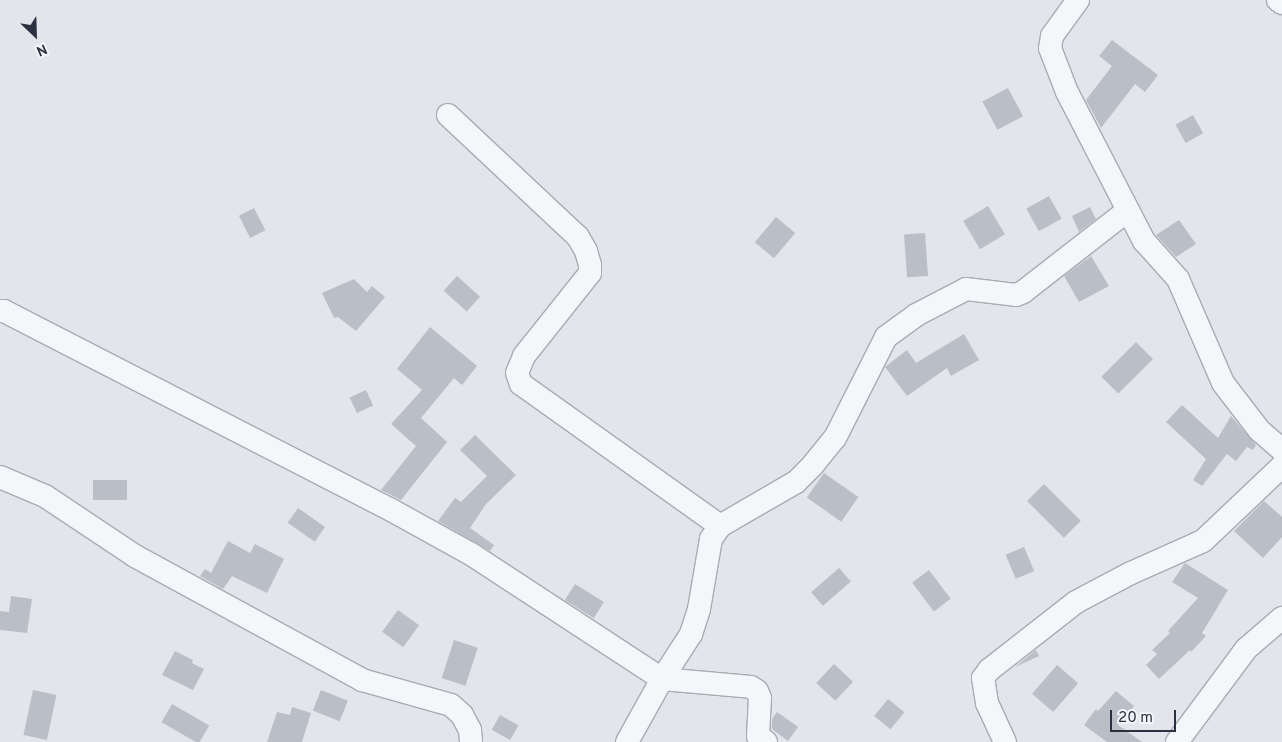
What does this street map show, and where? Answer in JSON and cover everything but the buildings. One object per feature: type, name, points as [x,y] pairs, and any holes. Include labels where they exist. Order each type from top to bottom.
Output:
[{"type":"street","points":[[1078,0],[1052,36],[1050,48],[1067,92],[1144,241],[1178,279],[1223,383],[1259,430],[1282,450]]},
{"type":"street","points":[[1278,0],[1282,3]]},
{"type":"street","points":[[448,115],[578,238],[586,251],[590,264],[590,273],[524,356],[517,373],[521,384],[720,526]]},
{"type":"street","points":[[627,742],[662,679],[691,634],[699,609],[711,539],[720,526],[796,482],[812,466],[835,438],[886,337],[896,328],[966,289],[1016,295],[1023,292],[1127,211]]},
{"type":"street","points":[[0,311],[4,311],[393,511],[471,554],[662,679],[750,687],[757,691],[760,698],[758,736],[766,742]]},
{"type":"street","points":[[1006,742],[987,703],[983,678],[988,670],[1076,602],[1131,573],[1203,541],[1282,466]]},
{"type":"street","points":[[0,477],[45,496],[135,556],[362,680],[451,705],[462,715],[470,730],[471,742]]},
{"type":"street","points":[[1178,742],[1246,649],[1282,618]]}]
